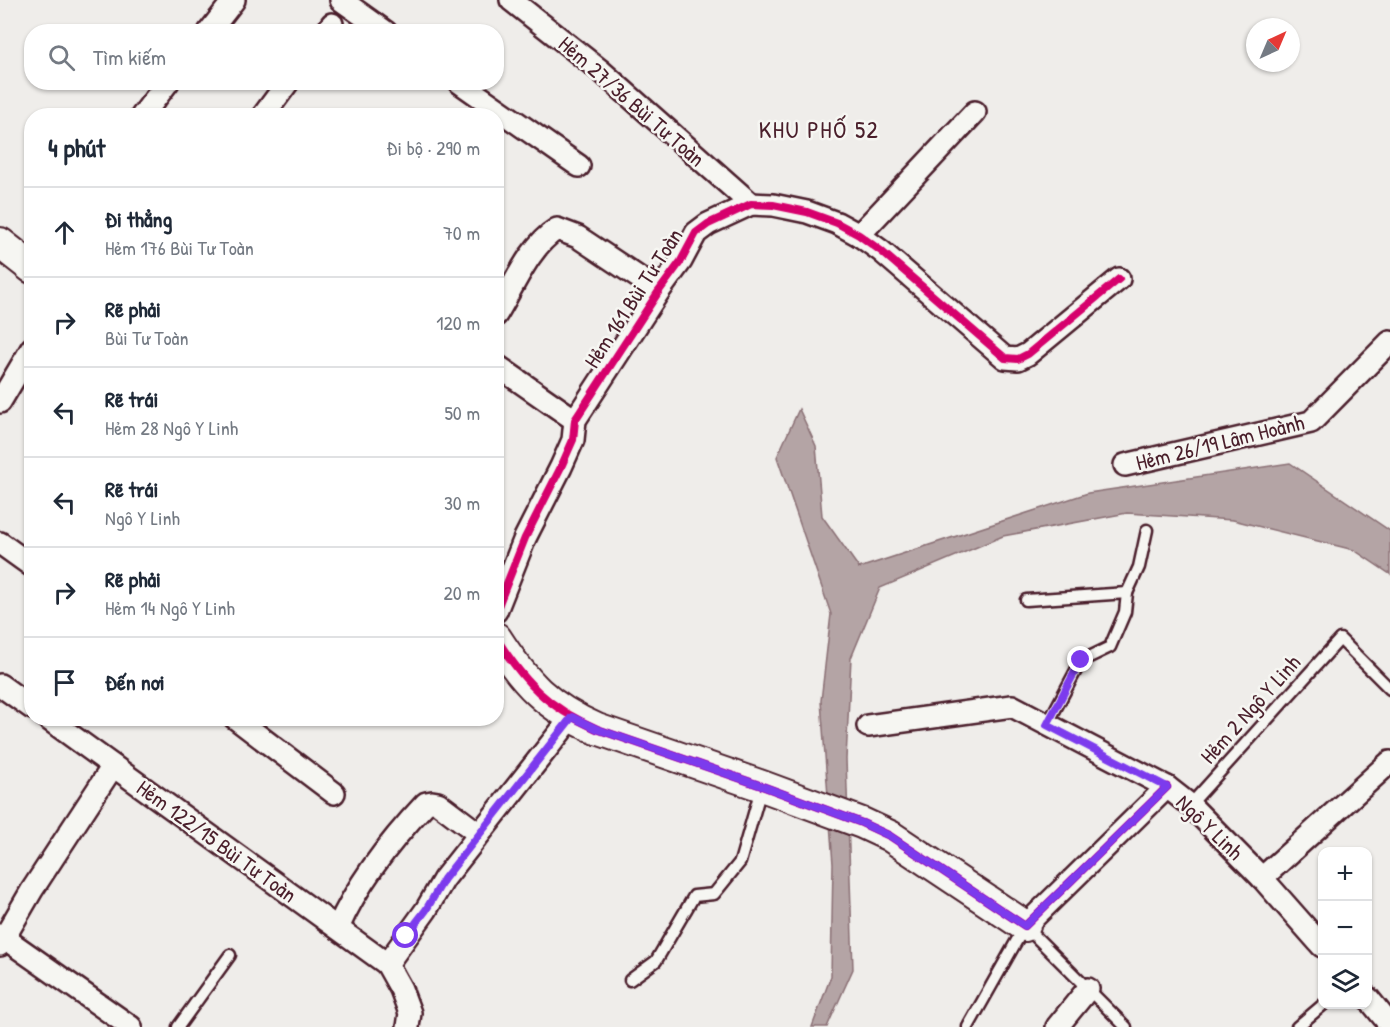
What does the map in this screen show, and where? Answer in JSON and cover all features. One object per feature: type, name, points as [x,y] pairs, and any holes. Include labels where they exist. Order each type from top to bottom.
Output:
[{"type":"street","points":[[215,24],[234,0]]},
{"type":"street","points":[[341,0],[375,24]]},
{"type":"street","name":"Hẻm 27/36 Bùi Tư Toàn","points":[[511,0],[601,71],[751,204]]},
{"type":"street","points":[[148,108],[162,90]]},
{"type":"street","points":[[269,108],[282,90]]},
{"type":"street","points":[[470,90],[496,108]]},
{"type":"street","points":[[860,235],[975,112]]},
{"type":"street","points":[[504,114],[579,166]]},
{"type":"street","name":"Hẻm 161 Bùi Tư Toàn","points":[[504,591],[525,538],[573,440],[575,420],[681,261],[696,233],[708,224],[751,204],[773,205],[807,212],[837,223],[860,235],[1005,358],[1018,359],[1028,354],[1119,279]]},
{"type":"street","points":[[504,301],[536,247],[548,234],[557,229],[578,237],[659,291]]},
{"type":"street","name":"Hẻm 26/19 Lâm Hoành","points":[[1125,465],[1311,422],[1390,342]]},
{"type":"street","points":[[0,402],[24,362]]},
{"type":"street","points":[[504,371],[575,420]]},
{"type":"street","points":[[0,543],[24,560]]},
{"type":"street","points":[[504,649],[526,680],[548,701],[572,717],[597,729],[862,823],[913,849],[1025,926],[1167,787]]},
{"type":"street","points":[[0,685],[24,702]]},
{"type":"street","name":"Ngô Y Linh","points":[[868,726],[1012,706],[1167,787],[1190,805],[1262,878],[1318,940]]},
{"type":"street","points":[[408,1027],[410,1013],[401,989],[387,964],[426,910],[444,879],[572,717]]},
{"type":"street","name":"Hẻm 122/15 Bùi Tư Toàn","points":[[58,726],[387,964]]},
{"type":"street","points":[[246,726],[334,792]]},
{"type":"street","points":[[1262,878],[1390,762]]},
{"type":"street","points":[[113,766],[1,940],[131,1027]]},
{"type":"street","points":[[338,928],[347,908],[369,873],[426,803],[438,803],[478,834]]},
{"type":"street","points":[[1058,1027],[1088,989]]},
{"type":"street","points":[[1372,1003],[1390,1025]]},
{"type":"lane","points":[[1047,725],[1081,660],[1110,647],[1125,612],[1127,593],[1139,567],[1147,530]]},
{"type":"lane","points":[[1026,600],[1127,593]]},
{"type":"lane","name":"Hẻm 2 Ngô Y Linh","points":[[1190,805],[1340,639],[1390,689]]},
{"type":"lane","points":[[630,980],[656,961],[694,896],[714,894],[740,862],[768,788]]},
{"type":"lane","points":[[968,1027],[1025,926],[1126,1027]]},
{"type":"lane","points":[[178,1027],[230,955]]},
{"type":"lane","points":[[1298,1027],[1319,1009]]},
{"type":"shaded area","points":[[799,409],[816,446],[822,516],[859,568],[1088,493],[1290,463],[1390,531],[1390,574],[1354,550],[1233,520],[1127,513],[1003,536],[880,588],[851,658],[846,759],[853,969],[827,1027],[812,1027],[831,976],[833,864],[821,701],[831,614],[777,457]]},
{"type":"cycle path","points":[[504,591],[525,538],[573,440],[575,420],[681,261],[696,233],[708,224],[751,204],[773,205],[807,212],[837,223],[881,251],[1005,358],[1018,359],[1028,354],[1119,279]]},
{"type":"cycle path","points":[[504,649],[539,692],[579,721],[862,823],[890,836],[1025,926],[1167,787]]},
{"type":"district","name":"KHU PHỐ 52","points":[[819,129]]},
{"type":"route","points":[[406,936],[426,910],[444,879],[478,834],[572,717],[597,729],[862,823],[913,849],[1025,926],[1167,787],[1047,725],[1081,660]]}]
